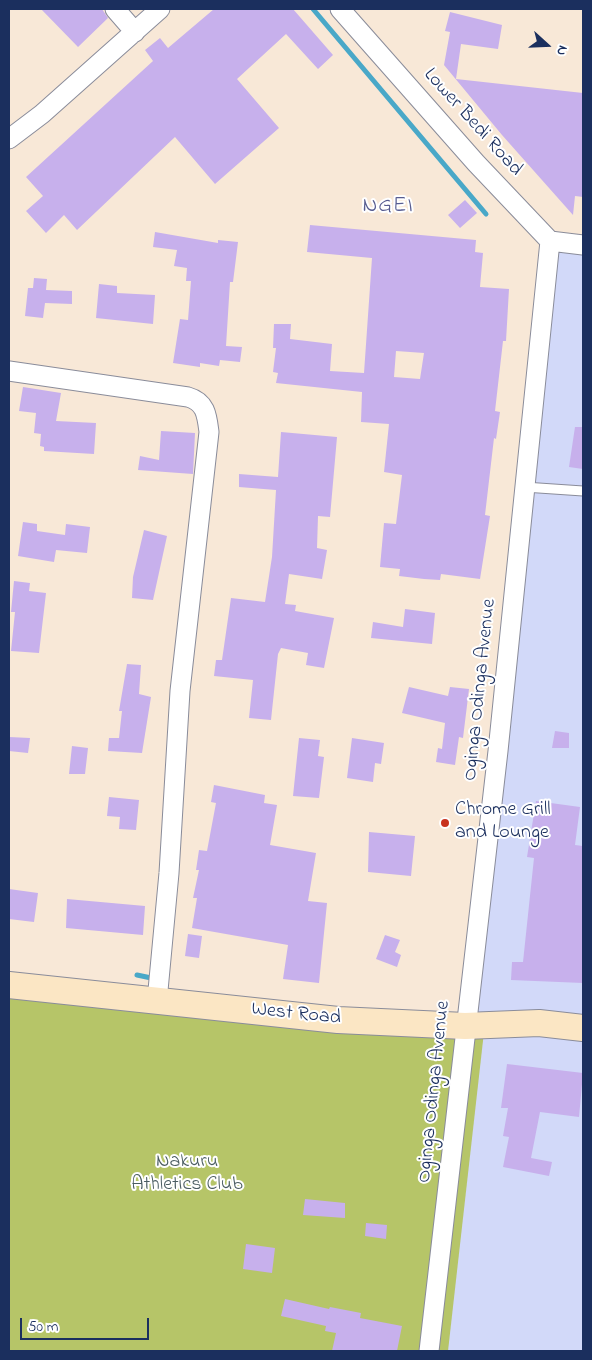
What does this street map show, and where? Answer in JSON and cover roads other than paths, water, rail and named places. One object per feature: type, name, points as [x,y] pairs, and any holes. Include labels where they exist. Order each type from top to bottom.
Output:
[{"type":"street","points":[[115,9],[135,32]]},
{"type":"street","points":[[9,138],[42,114],[160,9]]},
{"type":"street","name":"Lower Bedi Road","points":[[340,9],[476,163],[550,241]]},
{"type":"street","points":[[550,241],[583,245]]},
{"type":"street","name":"Oginga Odinga Avenue","points":[[429,1351],[498,751],[550,241]]},
{"type":"street","points":[[9,371],[188,396],[197,399],[206,413],[209,432],[180,690],[169,873],[157,1001]]},
{"type":"street","name":"West Road","points":[[9,985],[338,1020],[465,1026],[539,1023],[583,1028]]},
{"type":"lane","points":[[524,487],[583,491]]},
{"type":"waterway","points":[[313,9],[486,214]]},
{"type":"waterway","points":[[137,975],[156,979]]},
{"type":"place","name":"Chrome Grill and Lounge","points":[[445,823]]},
{"type":"district","name":"NGEI","points":[[388,207]]},
{"type":"park label","name":"Nakuru Athletics Club","points":[[187,1174]]}]
